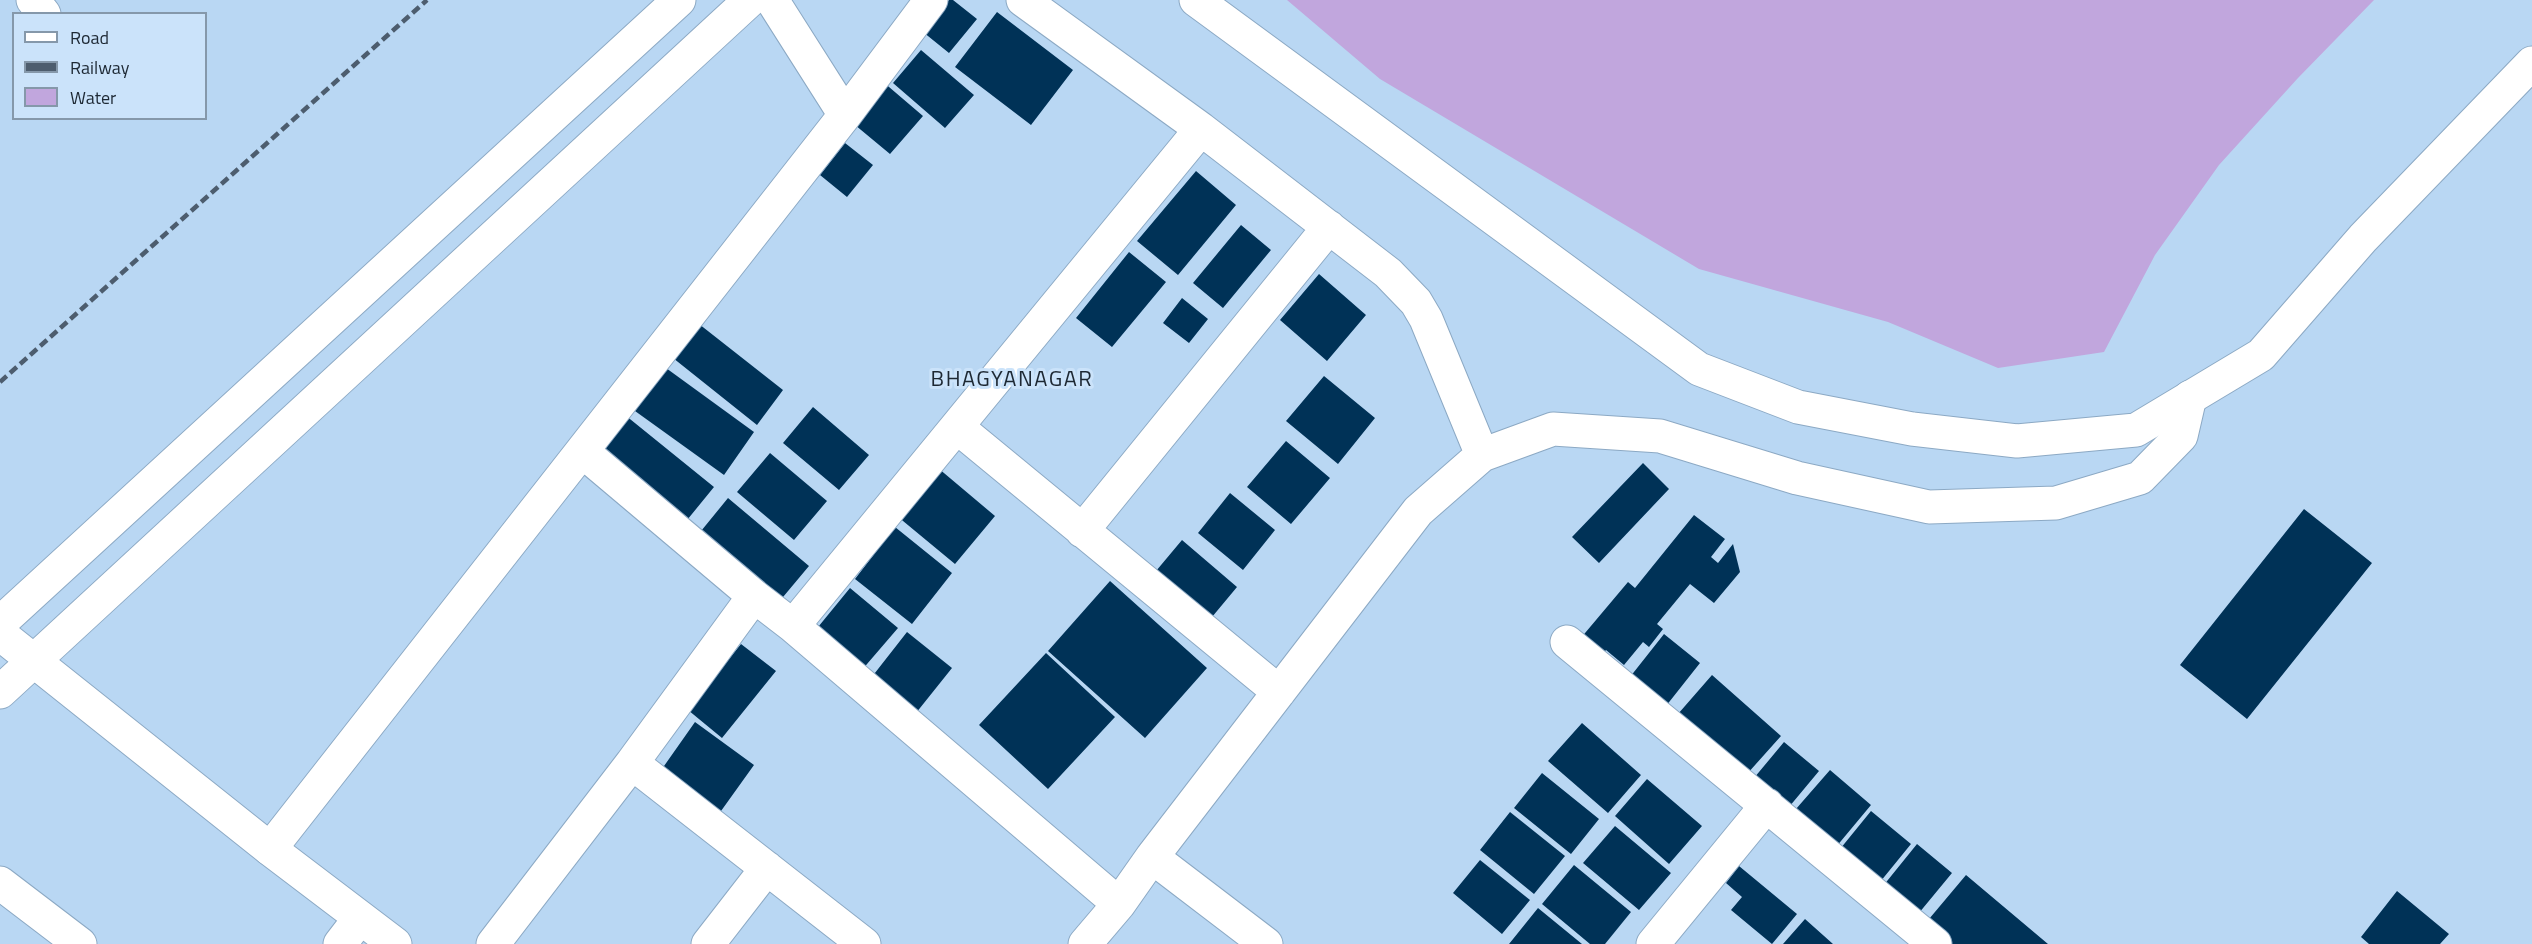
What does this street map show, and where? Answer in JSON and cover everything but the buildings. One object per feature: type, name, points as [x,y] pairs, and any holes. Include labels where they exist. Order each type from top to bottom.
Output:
[{"type":"street","points":[[33,0],[42,12]]},
{"type":"street","points":[[0,622],[679,0]]},
{"type":"street","points":[[0,692],[750,0]]},
{"type":"street","points":[[771,0],[845,115]]},
{"type":"street","points":[[270,849],[845,115],[931,0]]},
{"type":"street","points":[[1023,0],[1201,129],[1388,273],[1416,302],[1426,319],[1482,455]]},
{"type":"street","points":[[1196,0],[1699,369],[1798,407],[1912,429],[2017,441],[2136,430],[2261,355],[2363,238],[2532,63]]},
{"type":"street","points":[[793,626],[1201,129]]},
{"type":"street","points":[[1082,531],[1329,227]]},
{"type":"street","points":[[1085,944],[1119,904],[1152,857],[1418,511],[1482,455],[1553,429],[1660,436],[1797,478],[1929,507],[2056,503],[2140,478],[2181,436],[2190,397]]},
{"type":"street","points":[[957,427],[1279,692]]},
{"type":"street","points":[[582,451],[754,596],[793,626],[1119,904]]},
{"type":"street","points":[[493,944],[632,763],[754,596]]},
{"type":"street","points":[[0,634],[270,849],[394,944]]},
{"type":"street","points":[[1567,642],[1767,806],[1924,940]]},
{"type":"street","points":[[632,763],[864,944]]},
{"type":"street","points":[[1653,944],[1767,806]]},
{"type":"street","points":[[1152,857],[1266,944]]},
{"type":"street","points":[[708,944],[767,868]]},
{"type":"street","points":[[0,883],[80,944]]},
{"type":"street","points":[[340,944],[360,918]]},
{"type":"water","points":[[1287,0],[2374,0],[2298,78],[2219,165],[2155,255],[2104,352],[1998,368],[1888,322],[1699,269],[1380,79]]},
{"type":"railway","points":[[0,382],[427,0]]},
{"type":"district","name":"BHAGYANAGAR","points":[[1012,381]]}]
